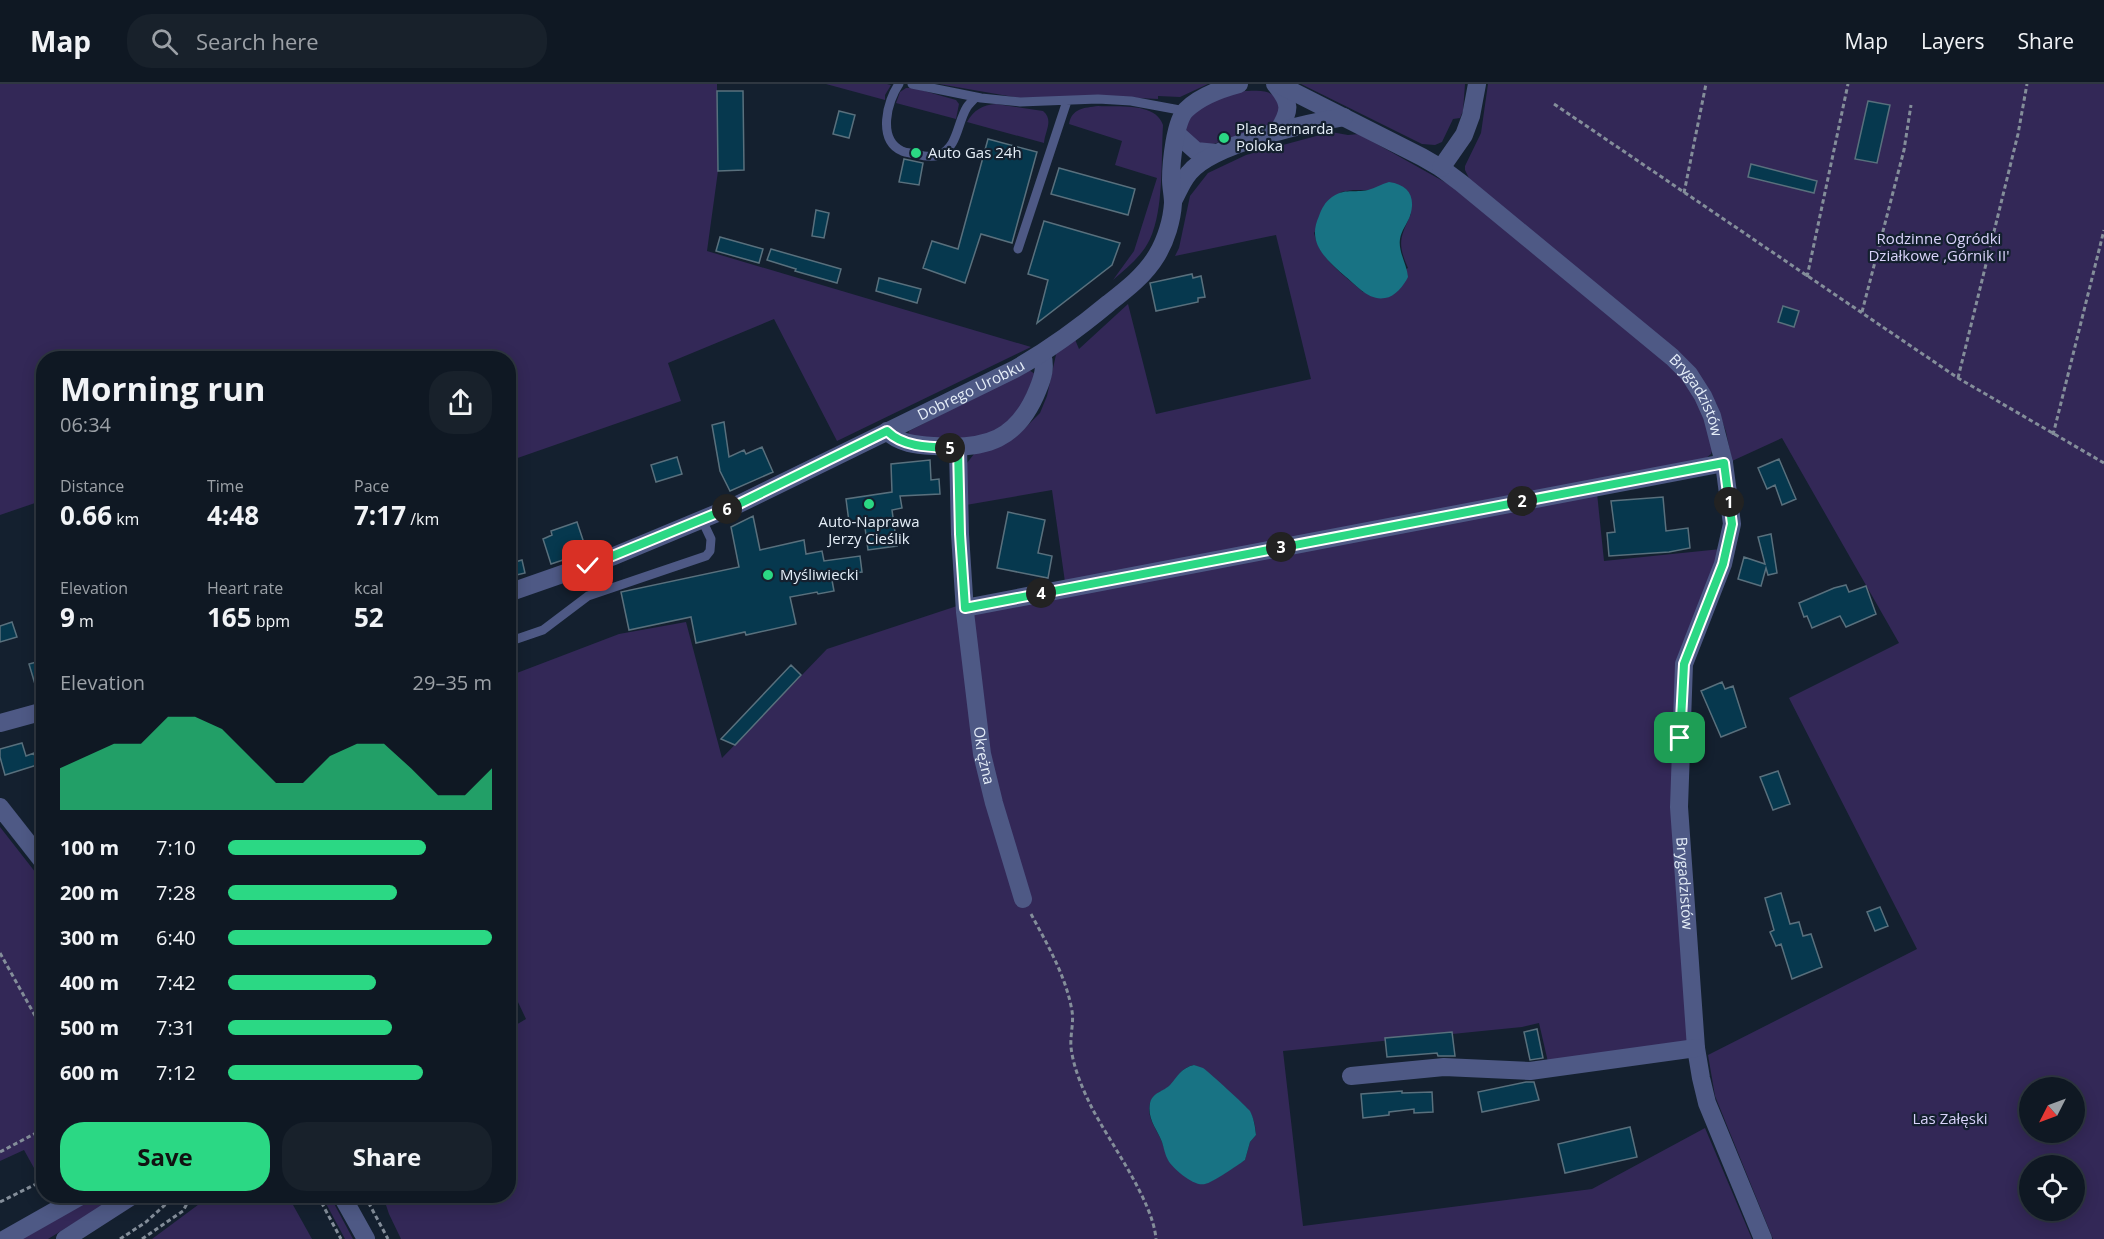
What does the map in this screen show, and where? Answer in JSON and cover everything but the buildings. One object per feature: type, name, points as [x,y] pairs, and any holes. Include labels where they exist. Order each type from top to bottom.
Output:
[{"type":"street","points":[[1185,111],[1196,101],[1220,89],[1239,84]]},
{"type":"street","points":[[1276,84],[1441,168],[1464,135],[1471,116],[1477,84]]},
{"type":"street","points":[[1276,84],[1286,96],[1288,107],[1278,131]]},
{"type":"street","name":"Dobrego Urobku","points":[[1173,203],[1171,179],[1178,122],[1185,111]]},
{"type":"street","name":"Dobrego Urobku","points":[[516,590],[614,556],[702,520],[765,492],[1016,369],[1077,329],[1149,268],[1164,240],[1173,203],[1188,173],[1200,162],[1216,153],[1278,131],[1344,117]]},
{"type":"street","points":[[1177,134],[1196,151],[1216,153]]},
{"type":"street","name":"Brygadzistów","points":[[1441,168],[1597,292],[1672,357],[1689,374],[1712,416],[1724,463],[1732,524],[1723,564],[1684,664],[1679,807],[1696,1048],[1701,1078],[1707,1103],[1763,1239]]},
{"type":"street","points":[[887,431],[893,437],[915,445],[958,448],[982,445],[992,441],[1013,428],[1023,417],[1043,377],[1045,362],[1042,354]]},
{"type":"street","name":"Okrężna","points":[[958,448],[965,608],[982,754],[1023,899]]},
{"type":"street","points":[[965,608],[1724,463]]},
{"type":"street","points":[[0,723],[36,713]]},
{"type":"street","points":[[0,807],[36,853]]},
{"type":"street","points":[[1351,1076],[1444,1067],[1530,1071],[1696,1048]]},
{"type":"street","points":[[5,1239],[69,1203]]},
{"type":"street","points":[[65,1239],[121,1203]]},
{"type":"street","points":[[347,1203],[366,1239]]},
{"type":"lane","points":[[899,84],[890,102],[887,116],[888,133],[894,144],[902,151],[929,157],[938,155],[950,147],[967,107],[976,97]]},
{"type":"lane","points":[[912,84],[976,97],[1020,102],[1098,99],[1131,101],[1185,111]]},
{"type":"lane","points":[[1018,249],[1067,101]]},
{"type":"lane","points":[[516,639],[543,630],[588,596],[706,556],[710,551],[711,539],[702,520]]},
{"type":"path","points":[[1684,193],[1706,84]]},
{"type":"path","points":[[1808,277],[1848,84]]},
{"type":"path","points":[[1958,378],[2018,134],[2027,84]]},
{"type":"path","points":[[1554,104],[1958,378],[2104,463]]},
{"type":"path","points":[[1862,312],[1904,150],[1911,105]]},
{"type":"path","points":[[2054,435],[2104,230]]},
{"type":"path","points":[[1023,899],[1055,960],[1068,994],[1072,1013],[1071,1047],[1078,1073],[1092,1107],[1146,1204],[1156,1239]]},
{"type":"path","points":[[0,953],[36,1017]]},
{"type":"path","points":[[0,1152],[36,1133]]},
{"type":"path","points":[[0,1202],[36,1184]]},
{"type":"path","points":[[120,1239],[146,1222],[168,1203]]},
{"type":"path","points":[[142,1239],[183,1211],[187,1203]]},
{"type":"path","points":[[322,1203],[341,1239]]},
{"type":"path","points":[[369,1203],[388,1239]]},
{"type":"green space","points":[[0,84],[717,84],[718,171],[707,251],[1031,347],[837,441],[774,319],[668,363],[681,401],[516,459],[516,351],[36,351],[36,503],[0,515]]},
{"type":"green space","points":[[826,84],[891,85],[885,95],[885,100]]},
{"type":"green space","points":[[939,84],[1208,84],[1180,97],[1158,96],[1158,99],[1097,96],[1019,98]]},
{"type":"green space","points":[[1301,84],[1465,84],[1463,111],[1460,118],[1453,119],[1442,142],[1435,145],[1422,144]]},
{"type":"green space","points":[[1488,84],[2104,84],[2104,1239],[1773,1239],[1715,1096],[1708,1055],[1917,949],[1789,698],[1899,643],[1782,438],[1732,461],[1726,432],[1716,403],[1470,180],[1465,166],[1481,133]]},
{"type":"green space","points":[[906,88],[914,88],[956,100],[959,104],[956,119],[896,103],[900,92]]},
{"type":"green space","points":[[1245,91],[1261,91],[1273,95],[1281,104],[1278,120],[1270,126],[1204,147],[1186,133],[1187,124],[1192,116],[1207,104]]},
{"type":"green space","points":[[996,104],[1043,111],[1048,118],[1044,143],[967,122],[979,109]]},
{"type":"green space","points":[[1098,106],[1144,109],[1153,112],[1163,125],[1160,198],[1154,227],[1143,251],[1113,280],[1134,251],[1157,178],[1115,165],[1122,141],[1069,124],[1076,112],[1083,108]]},
{"type":"green space","points":[[1331,132],[1359,134],[1450,185],[1657,353],[1683,378],[1700,408],[1714,445],[1711,454],[1705,459],[1065,582],[1052,490],[966,505],[967,463],[974,454],[1017,436],[1040,413],[1047,396],[1057,350],[1074,337],[1079,349],[1128,304],[1156,414],[1311,379],[1276,235],[1175,256],[1179,248],[1190,196],[1208,173],[1246,155]],"holes":[[[1369,190],[1411,214],[1401,241],[1408,268],[1363,292],[1327,259],[1314,233],[1341,192]]]},
{"type":"green space","points":[[1029,370],[1035,374],[1021,407],[1006,423],[989,434],[967,442],[908,435],[909,431]]},
{"type":"green space","points":[[1597,493],[1604,561],[1721,549],[1679,663],[1688,1045],[1548,1062],[1539,1023],[1522,1027],[1283,1051],[1303,1226],[1592,1189],[1705,1128],[1752,1239],[401,1239],[385,1203],[516,1203],[516,1025],[526,1019],[516,998],[516,673],[619,634],[686,622],[722,758],[827,649],[960,605]],"holes":[[[1194,1065],[1212,1077],[1244,1105],[1254,1120],[1256,1135],[1250,1142],[1245,1160],[1212,1181],[1185,1173],[1171,1163],[1149,1114],[1151,1100],[1171,1085],[1184,1069]]]},
{"type":"green space","points":[[0,827],[36,873],[36,1172],[24,1150],[0,1161]]},
{"type":"green space","points":[[83,1203],[107,1203],[48,1239],[22,1239]]},
{"type":"green space","points":[[201,1203],[292,1203],[312,1239],[152,1239]]},
{"type":"green space","points":[[326,1203],[334,1203],[353,1239],[345,1239]]},
{"type":"water","points":[[1389,182],[1406,189],[1412,203],[1410,216],[1400,239],[1401,253],[1408,277],[1396,293],[1389,297],[1379,298],[1364,292],[1339,271],[1320,251],[1315,235],[1323,208],[1332,197],[1345,192],[1368,190]]},
{"type":"water","points":[[1194,1065],[1207,1071],[1250,1111],[1256,1135],[1250,1142],[1245,1160],[1205,1184],[1195,1183],[1171,1164],[1153,1124],[1149,1109],[1156,1094],[1170,1085],[1183,1070]]},
{"type":"place","name":"Plac Bernarda Poloka","points":[[1224,138]]},
{"type":"place","name":"Auto Gas 24h","points":[[916,153]]},
{"type":"place","name":"Auto-Naprawa Jerzy Cieślik","points":[[869,504]]},
{"type":"place","name":"Myśliwiecki","points":[[768,575]]},
{"type":"route","points":[[588,566],[739,504],[887,431],[893,437],[915,445],[958,448],[965,608],[1724,463],[1732,524],[1723,564],[1684,664],[1680,738]]},
{"type":"park label","name":"Rodzinne Ogródki Działkowe ,Górnik II'","points":[[1939,248]]},
{"type":"park label","name":"Las Załęski","points":[[1950,1119]]}]
